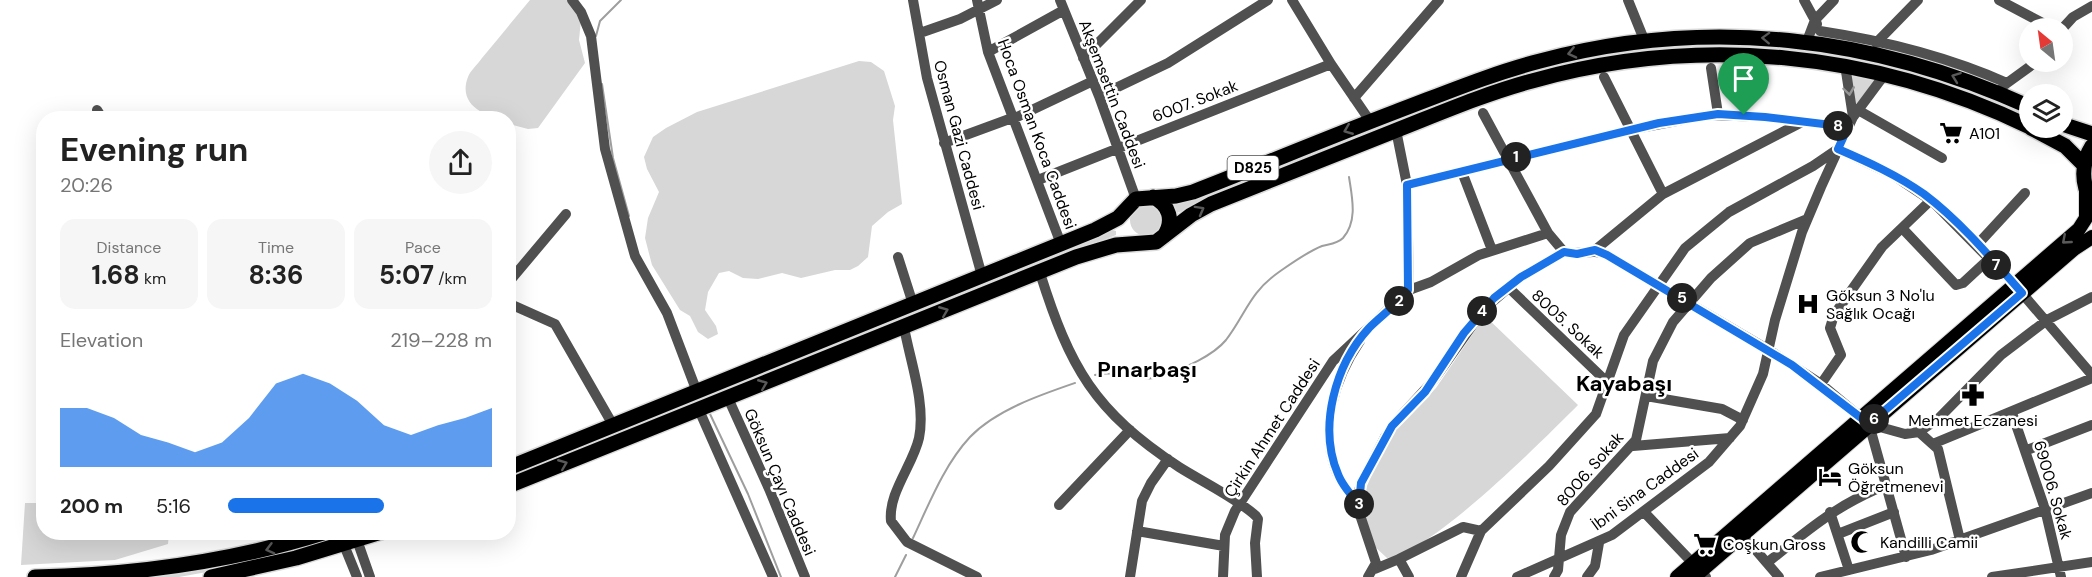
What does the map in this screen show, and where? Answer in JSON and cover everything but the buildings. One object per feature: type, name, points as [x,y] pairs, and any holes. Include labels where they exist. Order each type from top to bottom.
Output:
[{"type":"highway","name":"D825","points":[[1136,199],[1193,192],[1468,84],[1539,61],[1594,49],[1645,42],[1714,38],[1807,41],[1823,37],[1868,52],[2001,88],[2019,100]]},
{"type":"highway","name":"D825","points":[[516,483],[1097,250],[1151,243],[1211,204],[1509,87],[1605,64],[1709,54],[1803,58],[1845,64],[1885,74],[1955,95],[2019,122]]},
{"type":"highway","points":[[2073,128],[2092,134]]},
{"type":"highway","name":"D825","points":[[2050,138],[2065,146],[2084,165]]},
{"type":"highway","points":[[2089,196],[2084,165],[2092,146]]},
{"type":"highway","points":[[1153,197],[1161,201],[1168,211],[1170,222],[1164,236]]},
{"type":"highway","points":[[516,465],[1105,226],[1125,211],[1136,199]]},
{"type":"highway","points":[[1125,211],[1123,222],[1127,233],[1141,243]]},
{"type":"highway","points":[[35,577],[128,572],[204,562],[250,554],[298,540]]},
{"type":"highway","points":[[212,577],[287,561],[358,540]]},
{"type":"main road","points":[[1698,572],[1865,421],[2019,289],[2084,224],[2089,196]]},
{"type":"main road","points":[[2019,289],[2092,237]]},
{"type":"main road","points":[[1677,577],[1698,572],[1865,421]]},
{"type":"street","points":[[572,0],[581,12],[591,36],[605,149],[635,256],[666,313],[697,392]]},
{"type":"street","name":"Osman Gazi Caddesi","points":[[913,0],[927,78],[982,276]]},
{"type":"street","points":[[920,33],[978,5],[997,0]]},
{"type":"street","points":[[1083,58],[1141,0]]},
{"type":"street","points":[[1099,96],[1168,63],[1268,0]]},
{"type":"street","points":[[1292,0],[1370,122]]},
{"type":"street","points":[[1354,98],[1439,0]]},
{"type":"street","points":[[1628,0],[1645,42]]},
{"type":"street","points":[[1804,0],[1823,37],[1879,40],[1934,54],[2001,88],[2023,72]]},
{"type":"street","points":[[1807,41],[1815,20],[1834,0]]},
{"type":"street","points":[[1868,52],[1918,0]]},
{"type":"street","points":[[1999,0],[2033,18]]},
{"type":"street","name":"Hoca Osman Koca Caddesi","points":[[978,5],[988,52],[1061,244]]},
{"type":"street","points":[[988,52],[1062,5]]},
{"type":"street","name":"Akşemsettin Caddesi","points":[[1062,5],[1099,96],[1136,199]]},
{"type":"street","points":[[2072,18],[2092,6]]},
{"type":"street","name":"6007. Sokak","points":[[1038,180],[1331,64]]},
{"type":"street","points":[[1845,64],[1856,113],[1942,158]]},
{"type":"street","points":[[1711,68],[1718,114]]},
{"type":"street","name":"İbni Sina Caddesi","points":[[1517,577],[1599,543],[1709,462],[1730,438],[1743,420],[1760,383],[1775,320],[1808,219],[1848,127],[1885,74]]},
{"type":"street","points":[[1604,77],[1663,194]]},
{"type":"street","points":[[944,143],[1012,118],[1093,81]]},
{"type":"street","points":[[1483,113],[1548,233],[1564,252]]},
{"type":"street","points":[[1407,185],[1629,130],[1718,114],[1848,127]]},
{"type":"street","points":[[1481,531],[1463,527],[1372,573],[1359,504],[1361,483],[1392,426],[1425,392],[1474,320],[1508,287],[1564,252],[1577,254],[1595,250],[1663,194],[1802,122]]},
{"type":"street","points":[[1396,130],[1407,185],[1408,290],[1431,282],[1471,258],[1548,233]]},
{"type":"street","points":[[1461,577],[1481,531],[1589,423],[1599,408],[1624,334],[1685,248],[1712,224],[1752,198],[1813,166],[1838,149],[1883,169],[1931,200],[2019,289],[2092,377],[2012,413],[1935,443]]},
{"type":"street","points":[[1462,172],[1492,250]]},
{"type":"street","points":[[1977,245],[2025,193]]},
{"type":"street","points":[[1821,384],[1841,355],[1830,328],[1832,319],[1877,252],[1931,200]]},
{"type":"street","points":[[516,273],[566,214]]},
{"type":"street","name":"8006. Sokak","points":[[1554,577],[1559,558],[1561,535],[1570,512],[1633,446],[1653,361],[1660,342],[1688,302],[1750,243],[1808,219]]},
{"type":"street","points":[[1902,228],[1956,285],[1963,283],[1990,258]]},
{"type":"street","points":[[1595,250],[1658,284],[1769,350],[1821,384],[1865,421],[1892,432],[1919,432],[1935,443],[1960,540]]},
{"type":"street","points":[[898,257],[913,304]]},
{"type":"street","points":[[1040,273],[1063,340],[1080,373],[1102,403],[1130,430],[1168,459],[1251,512],[1258,519],[1255,543],[1257,577]]},
{"type":"street","name":"8005. Sokak","points":[[1508,287],[1608,383]]},
{"type":"street","name":"Çirkin Ahmet Caddesi","points":[[1223,577],[1224,546],[1228,525],[1239,505],[1327,369],[1408,290]]},
{"type":"street","points":[[1919,432],[1948,410],[2001,355],[2047,320],[2092,297]]},
{"type":"street","points":[[516,306],[549,319],[555,324],[613,425]]},
{"type":"street","points":[[904,327],[919,406],[921,429],[914,454],[893,502],[891,521],[907,542],[977,577]]},
{"type":"street","points":[[1359,504],[1341,481],[1334,461],[1331,413],[1339,380],[1368,329]]},
{"type":"street","points":[[1646,396],[1722,409],[1743,420]]},
{"type":"street","name":"Göksun Çayı Caddesi","points":[[728,398],[770,491],[805,577]]},
{"type":"street","points":[[699,410],[772,577]]},
{"type":"street","name":"69006. Sokak","points":[[2012,413],[2027,450],[2045,509],[2060,573]]},
{"type":"street","points":[[1865,421],[1886,484],[1906,557]]},
{"type":"street","points":[[2027,450],[2092,425]]},
{"type":"street","points":[[1059,505],[1130,430]]},
{"type":"street","points":[[1633,446],[1730,438]]},
{"type":"street","points":[[1130,577],[1145,492],[1168,459]]},
{"type":"street","points":[[1767,563],[1830,512],[1852,498],[1886,484]]},
{"type":"street","points":[[1820,577],[1906,557],[2092,493]]},
{"type":"street","points":[[1644,512],[1698,572]]},
{"type":"street","points":[[1830,512],[1849,570]]},
{"type":"street","points":[[1838,534],[1894,512]]},
{"type":"street","points":[[1137,531],[1224,546]]},
{"type":"street","points":[[1742,534],[1779,577]]},
{"type":"street","points":[[350,543],[357,577]]},
{"type":"street","points":[[350,543],[370,577]]},
{"type":"street","points":[[1587,577],[1596,561],[1599,543]]},
{"type":"street","points":[[1399,559],[1409,577]]},
{"type":"street","points":[[1992,577],[2060,573],[2092,562]]},
{"type":"shaded area","points":[[530,0],[569,0],[581,20],[579,40],[585,63],[538,128],[528,129],[516,126],[516,111],[481,111],[476,108],[470,102],[466,87],[472,70]]},
{"type":"shaded area","points":[[1680,44],[1804,46],[1933,75],[2019,110],[2019,115],[1987,100],[1936,82],[1890,69],[1826,56],[1747,48],[1708,48],[1643,53],[1325,151],[1177,213],[1173,204],[1492,81],[1575,58]]},
{"type":"shaded area","points":[[859,61],[871,62],[884,71],[895,106],[893,120],[902,204],[888,212],[872,226],[868,257],[850,270],[835,270],[801,278],[782,273],[758,279],[743,278],[729,271],[719,273],[708,292],[705,310],[716,326],[718,334],[708,339],[698,332],[690,316],[680,310],[652,265],[645,238],[648,218],[659,192],[647,169],[644,157],[653,137],[697,112]]},
{"type":"shaded area","points":[[1850,75],[1874,81],[1857,104],[1855,104]]},
{"type":"shaded area","points":[[1146,204],[1158,208],[1162,220],[1158,232],[1146,236],[1134,232],[1130,220],[1134,208]]},
{"type":"shaded area","points":[[1112,230],[1116,231],[1116,235],[516,477],[516,470]]},
{"type":"shaded area","points":[[1485,316],[1578,405],[1458,517],[1406,551],[1387,558],[1373,545],[1362,505],[1367,486],[1378,460],[1400,424],[1436,388]]},
{"type":"shaded area","points":[[25,503],[36,503],[36,540],[168,540],[168,544],[115,560],[21,565]]},
{"type":"shaded area","points":[[319,540],[339,540],[229,568],[179,577],[118,577],[279,551]]},
{"type":"waterway","points":[[596,36],[600,21],[621,0]]},
{"type":"waterway","points":[[602,84],[613,158],[629,216]]},
{"type":"waterway","points":[[1095,375],[1113,374],[1156,378],[1188,366],[1213,352],[1226,340],[1254,296],[1269,280],[1311,251],[1336,243],[1343,238],[1348,231],[1352,217],[1349,177]]},
{"type":"waterway","points":[[913,538],[945,472],[970,437],[1005,411],[1075,383]]},
{"type":"waterway","points":[[710,414],[748,494],[781,577]]},
{"type":"waterway","points":[[895,577],[906,555]]},
{"type":"place","name":"A101","points":[[1951,133]]},
{"type":"place","name":"Göksun 3 No'lu Sağlık Ocağı","points":[[1808,304]]},
{"type":"place","name":"Mehmet Eczanesi","points":[[1973,395]]},
{"type":"place","name":"Göksun Öğretmenevi","points":[[1830,477]]},
{"type":"place","name":"Kandilli Camii","points":[[1862,542]]},
{"type":"place","name":"Coşkun Gross","points":[[1705,544]]},
{"type":"district","name":"Pınarbaşı","points":[[1147,369]]},
{"type":"district","name":"Kayabaşı","points":[[1624,383]]},
{"type":"route","points":[[1718,114],[1744,115],[1848,127],[1838,149],[1883,169],[1924,194],[2022,293],[1869,424],[1821,384],[1769,350],[1607,255],[1595,250],[1577,254],[1564,252],[1514,282],[1494,298],[1474,320],[1425,392],[1399,418],[1385,437],[1361,483],[1358,495],[1359,504],[1341,481],[1334,461],[1331,429],[1332,402],[1339,380],[1368,329],[1398,303],[1408,290],[1407,185],[1678,119],[1718,114]]}]
